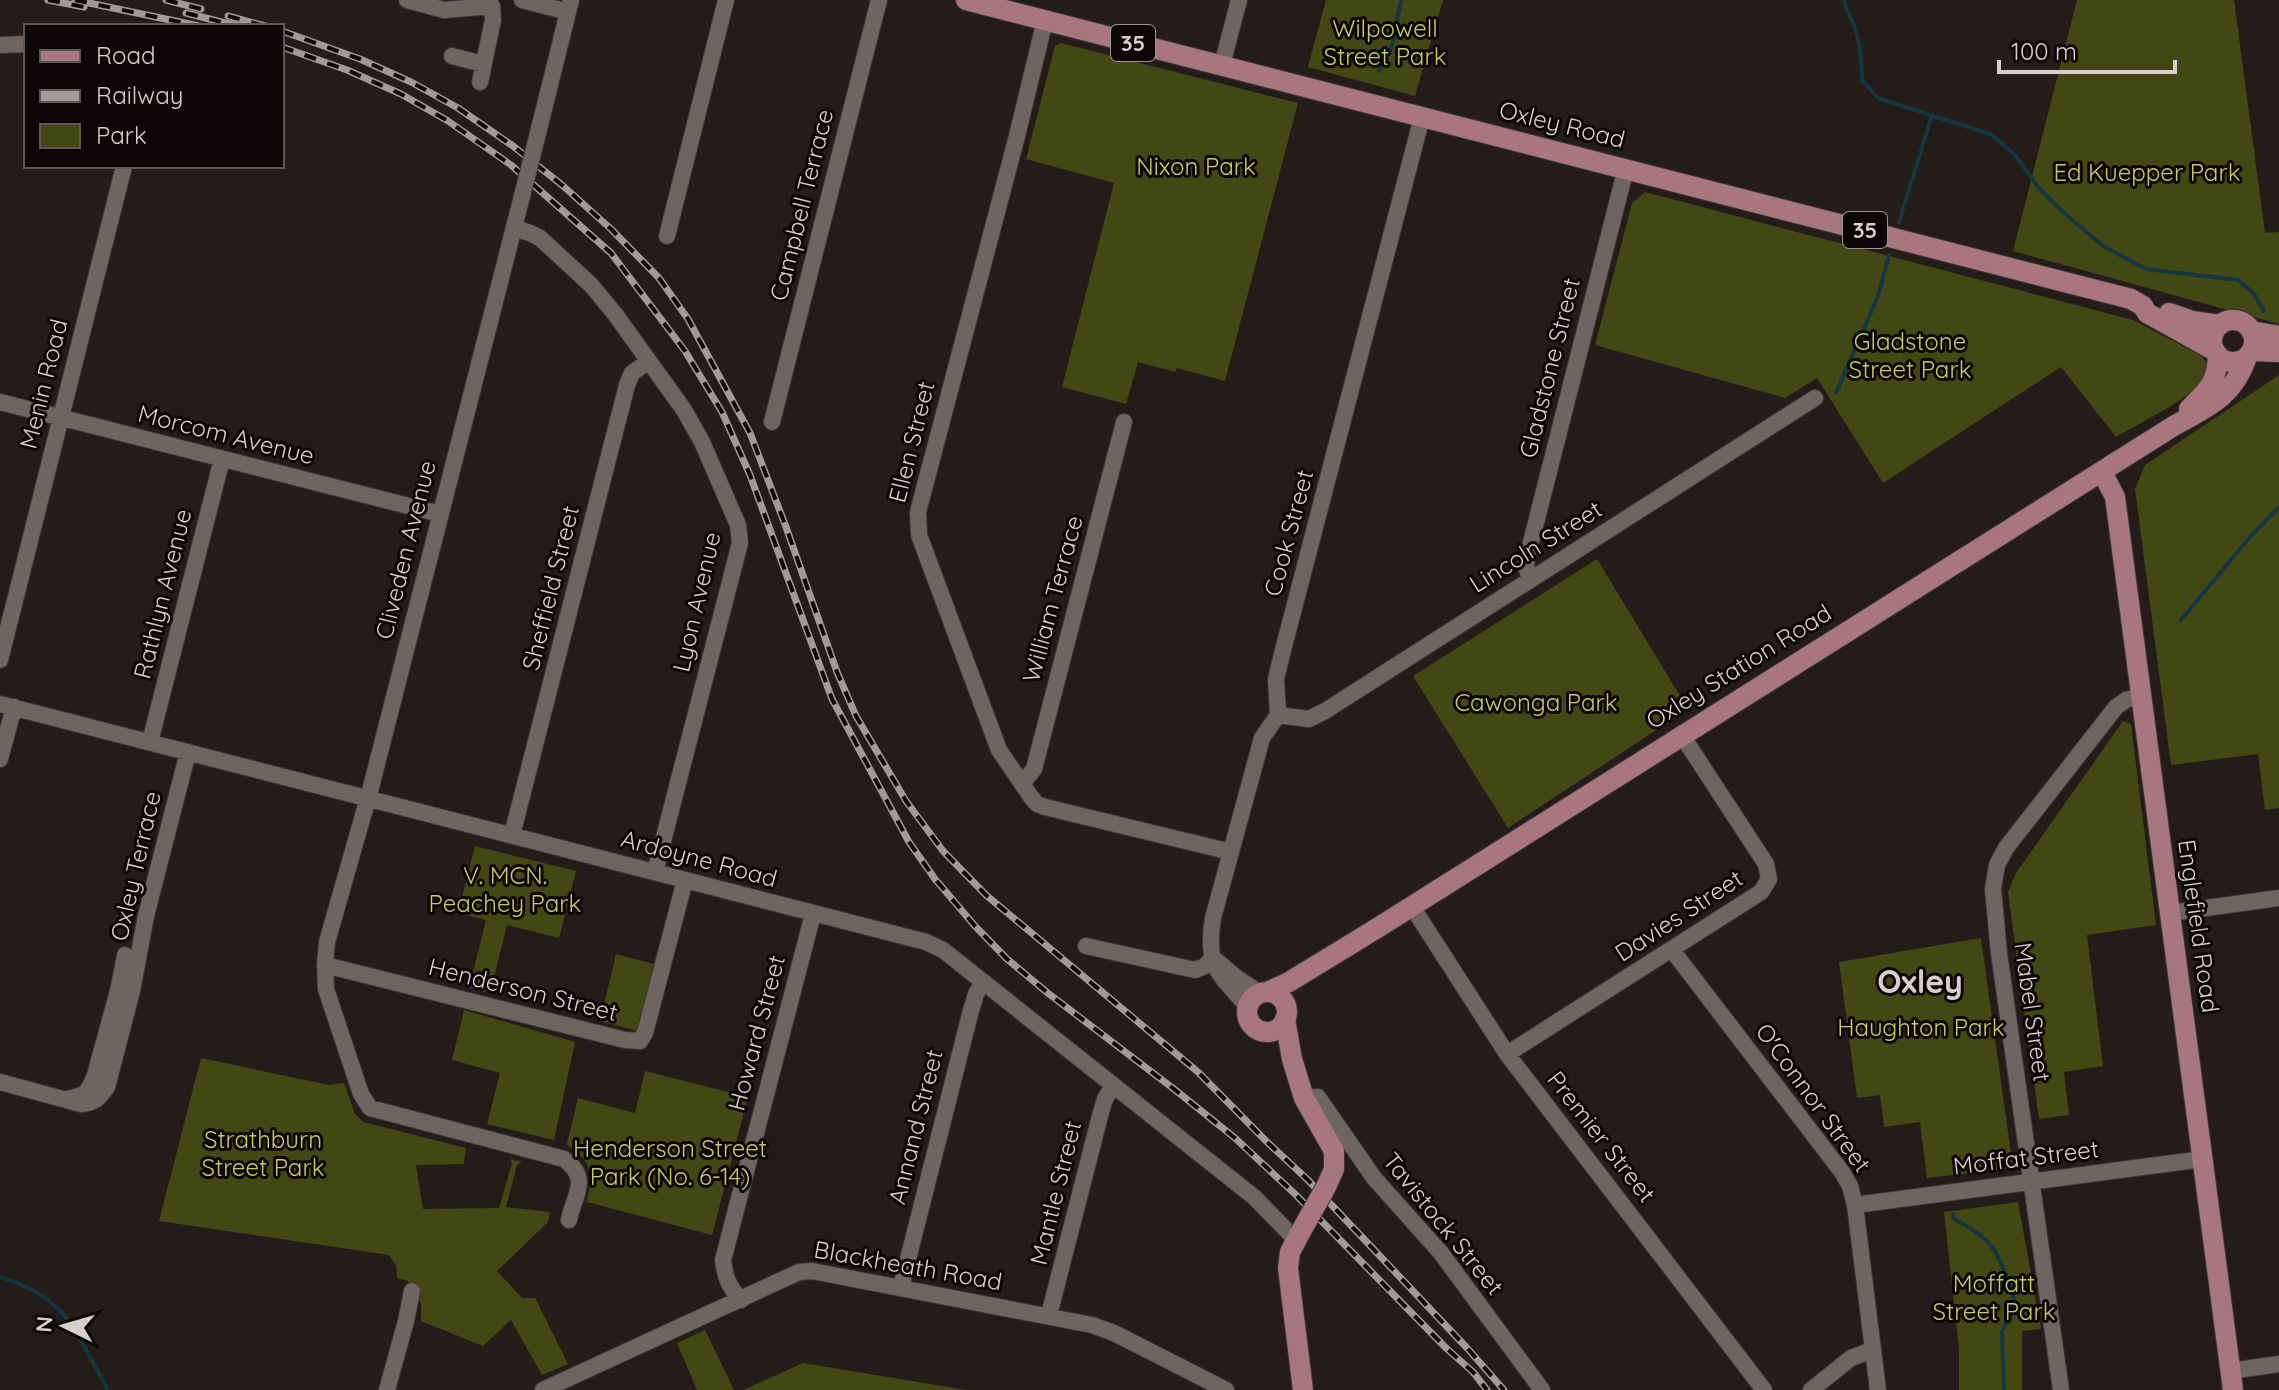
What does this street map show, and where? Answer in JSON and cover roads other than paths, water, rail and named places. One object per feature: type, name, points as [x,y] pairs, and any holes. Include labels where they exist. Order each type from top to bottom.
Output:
[{"type":"main road","name":"Oxley Road","points":[[966,0],[2131,299],[2143,306],[2147,313],[2216,353]]},
{"type":"main road","name":"Oxley Road","points":[[2143,306],[2152,304],[2179,318],[2220,325]]},
{"type":"main road","name":"35","points":[[2220,325],[2240,322],[2250,346]]},
{"type":"main road","points":[[2216,353],[2213,337],[2220,325]]},
{"type":"main road","name":"35","points":[[2216,353],[2232,362],[2250,346],[2279,336]]},
{"type":"main road","name":"35","points":[[2250,346],[2279,352]]},
{"type":"main road","name":"Oxley Station Road","points":[[1258,997],[1336,953],[1681,734],[2225,396],[2243,368],[2250,346]]},
{"type":"main road","name":"Oxley Station Road","points":[[2172,427],[2212,386],[2217,370],[2216,353]]},
{"type":"main road","name":"Englefield Road","points":[[2102,472],[2115,497],[2232,1380]]},
{"type":"main road","name":"Oxley Station Road","points":[[1286,1016],[1302,985],[1336,953]]},
{"type":"main road","points":[[1286,1016],[1277,1029],[1264,1031],[1249,1020],[1258,997],[1279,996],[1283,1000],[1286,1016],[1292,1059],[1304,1098],[1334,1151],[1334,1169],[1290,1252],[1288,1268],[1303,1390]]},
{"type":"main road","points":[[1264,1031],[1275,1045],[1293,1088],[1304,1098]]},
{"type":"street","points":[[407,0],[444,10],[497,3],[480,82]]},
{"type":"street","points":[[522,0],[569,6]]},
{"type":"street","points":[[667,236],[726,0]]},
{"type":"street","name":"Campbell Terrace","points":[[772,422],[879,0]]},
{"type":"street","points":[[1222,65],[1239,0]]},
{"type":"street","name":"Cliveden Avenue","points":[[569,6],[368,797],[327,942],[325,965],[326,989],[361,1094],[370,1108],[564,1159],[577,1172],[579,1182],[569,1220]]},
{"type":"street","name":"Ellen Street","points":[[1045,20],[918,512],[919,535],[999,750],[1037,804],[1231,852]]},
{"type":"street","points":[[0,45],[24,44]]},
{"type":"street","points":[[452,56],[483,64]]},
{"type":"street","name":"Cook Street","points":[[1278,715],[1276,679],[1422,117]]},
{"type":"street","name":"Menin Road","points":[[0,660],[124,168]]},
{"type":"street","name":"Gladstone Street","points":[[1530,578],[1527,558],[1626,168]]},
{"type":"street","name":"Lyon Avenue","points":[[514,228],[540,238],[591,285],[649,361],[684,410],[702,442],[738,525],[740,543],[655,872]]},
{"type":"street","name":"Sheffield Street","points":[[512,835],[627,385],[632,373],[649,361]]},
{"type":"street","name":"Lincoln Street","points":[[1278,715],[1309,719],[1325,711],[1815,398]]},
{"type":"street","name":"Morcom Avenue","points":[[0,402],[440,514]]},
{"type":"street","name":"William Terrace","points":[[1022,784],[1034,769],[1124,422]]},
{"type":"street","name":"Rathlyn Avenue","points":[[150,742],[222,459]]},
{"type":"street","name":"Mabel Street","points":[[2061,1390],[1999,953],[1993,889],[1997,865],[2006,848],[2116,707],[2141,696]]},
{"type":"street","points":[[0,759],[7,705]]},
{"type":"street","name":"Ardoyne Road","points":[[7,705],[926,942],[943,950],[1254,1197],[1298,1236]]},
{"type":"street","points":[[1258,997],[1222,980],[1213,958],[1211,932],[1262,738],[1278,715]]},
{"type":"street","name":"Davies Street","points":[[1507,1054],[1761,892],[1769,879],[1766,864],[1681,734]]},
{"type":"street","name":"Oxley Terrace","points":[[0,1082],[81,1104],[91,1104],[99,1099],[107,1087],[126,989],[188,752]]},
{"type":"street","name":"Henderson Street","points":[[325,965],[625,1040],[640,1041],[645,1033],[685,880]]},
{"type":"street","points":[[2170,913],[2279,898]]},
{"type":"street","name":"Premier Street","points":[[1411,905],[1507,1054],[1764,1390]]},
{"type":"street","name":"Howard Street","points":[[741,1300],[729,1288],[723,1260],[813,914]]},
{"type":"street","points":[[1086,946],[1195,970],[1213,958]]},
{"type":"street","name":"O'Connor Street","points":[[1672,950],[1850,1186],[1878,1390]]},
{"type":"street","name":"Oxley Terrace","points":[[125,955],[126,989]]},
{"type":"street","name":"Annand Street","points":[[901,1287],[970,1014],[983,982]]},
{"type":"street","name":"Mantle Street","points":[[1049,1315],[1101,1112],[1113,1086]]},
{"type":"street","name":"Tavistock Street","points":[[1304,1098],[1318,1097],[1374,1178],[1441,1253],[1542,1390]]},
{"type":"street","name":"Moffat Street","points":[[1855,1205],[2203,1159]]},
{"type":"street","name":"Blackheath Road","points":[[543,1390],[799,1272],[812,1271],[1092,1325],[1114,1333],[1226,1390]]},
{"type":"street","points":[[387,1390],[412,1291]]},
{"type":"street","points":[[1811,1390],[1851,1358],[1872,1350]]},
{"type":"street","points":[[2232,1380],[2279,1364]]},
{"type":"waterway","points":[[1379,71],[1393,43],[1401,0]]},
{"type":"waterway","points":[[1844,0],[1859,44],[1862,80],[1878,98],[1992,135],[2015,155],[2038,187],[2103,246],[2146,269],[2238,280],[2254,294],[2264,311]]},
{"type":"waterway","points":[[1899,222],[1932,115]]},
{"type":"waterway","points":[[1836,393],[1878,296],[1889,255]]},
{"type":"waterway","points":[[2181,620],[2279,507]]},
{"type":"waterway","points":[[1953,1214],[1954,1219],[1988,1242],[2003,1266],[2013,1293],[2014,1306],[2002,1332],[2004,1390]]},
{"type":"waterway","points":[[0,1277],[24,1286],[56,1307],[78,1335],[108,1390]]},
{"type":"railway","points":[[48,0],[84,7]]},
{"type":"railway","points":[[75,0],[189,24]]},
{"type":"railway","points":[[166,0],[201,9]]},
{"type":"railway","points":[[186,13],[229,24]]},
{"type":"railway","points":[[228,16],[258,24]]},
{"type":"railway","points":[[284,32],[360,59],[458,108],[562,185],[659,278],[688,319],[750,433],[856,716],[906,801],[943,851],[986,895],[1198,1072],[1308,1180],[1504,1390]]},
{"type":"railway","points":[[284,48],[347,70],[401,94],[448,121],[511,165],[611,253],[685,351],[722,412],[750,475],[832,699],[909,842],[935,879],[1007,959],[1235,1138],[1295,1194],[1473,1372],[1487,1390]]},
{"type":"district","name":"Oxley","points":[[1920,982]]},
{"type":"park label","name":"Wilpowell Street Park","points":[[1385,43]]},
{"type":"park label","name":"Nixon Park","points":[[1196,167]]},
{"type":"park label","name":"Ed Kuepper Park","points":[[2147,173]]},
{"type":"park label","name":"Gladstone Street Park","points":[[1910,356]]},
{"type":"park label","name":"Cawonga Park","points":[[1536,703]]},
{"type":"park label","name":"V. MCN. Peachey Park","points":[[505,890]]},
{"type":"park label","name":"Haughton Park","points":[[1921,1028]]},
{"type":"park label","name":"Strathburn Street Park","points":[[263,1154]]},
{"type":"park label","name":"Henderson Street Park (No. 6-14)","points":[[670,1163]]},
{"type":"park label","name":"Moffatt Street Park","points":[[1994,1298]]}]
